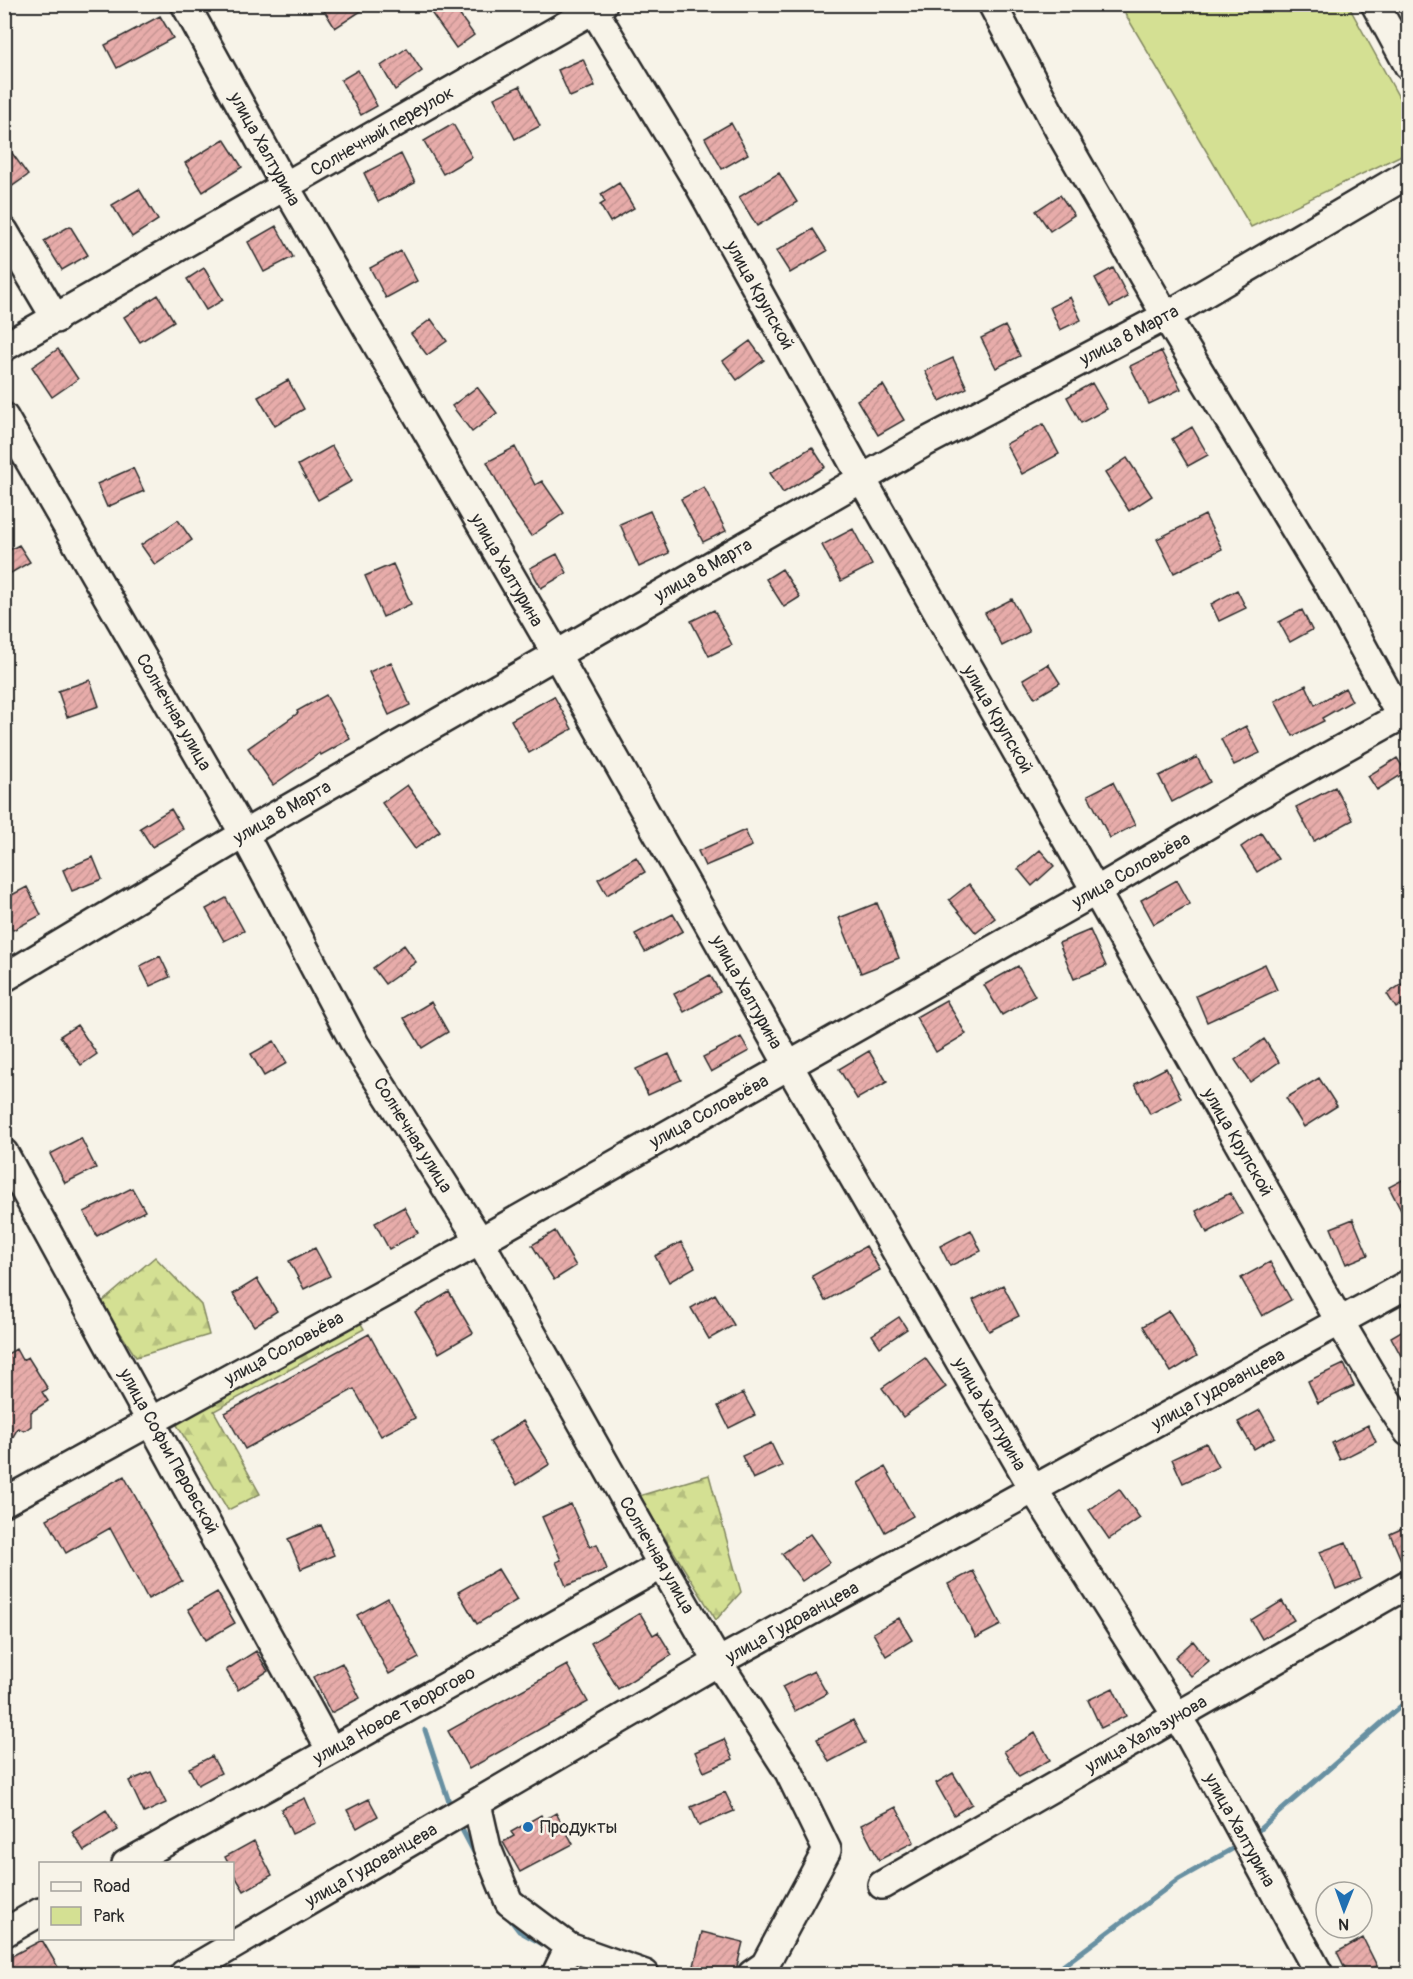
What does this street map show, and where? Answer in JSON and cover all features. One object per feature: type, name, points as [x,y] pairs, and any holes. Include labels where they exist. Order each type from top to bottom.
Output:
[{"type":"street","name":"улица Халтурина","points":[[185,4],[285,186],[556,654],[789,1066],[1034,1490],[1176,1717],[1319,1974]]},
{"type":"street","points":[[992,4],[1060,134],[1166,316],[1406,716]]},
{"type":"street","points":[[1374,4],[1408,65]]},
{"type":"street","name":"Солнечный переулок","points":[[4,348],[595,6]]},
{"type":"street","name":"улица Крупской","points":[[595,6],[699,183],[862,479],[1340,1322],[1408,1432]]},
{"type":"street","name":"улица 8 Марта","points":[[4,978],[244,834],[924,443],[1166,316],[1408,174]]},
{"type":"street","points":[[4,231],[56,319]]},
{"type":"street","name":"Солнечная улица","points":[[4,417],[244,834],[355,1044],[480,1241],[718,1662],[789,1772],[827,1850],[765,1965],[752,1974]]},
{"type":"street","name":"улица Соловьёва","points":[[4,1502],[480,1241],[1096,891],[1248,801],[1406,716]]},
{"type":"street","name":"улица Софьи Перовской","points":[[4,1153],[331,1751]]},
{"type":"street","name":"улица Гудованцева","points":[[184,1974],[718,1662],[1408,1284]]},
{"type":"street","name":"улица Новое Творогово","points":[[128,1862],[662,1565]]},
{"type":"street","name":"улица Хальзунова","points":[[882,1885],[1408,1584]]},
{"type":"street","points":[[477,1803],[487,1848],[509,1902],[569,1947],[645,1974]]},
{"type":"street","points":[[4,1933],[39,1913]]},
{"type":"street","points":[[556,1974],[569,1947]]},
{"type":"green space","points":[[1120,5],[1348,5],[1408,114],[1408,152],[1251,227]]},
{"type":"green space","points":[[155,1257],[201,1305],[209,1335],[136,1357],[101,1303]]},
{"type":"green space","points":[[357,1317],[364,1329],[214,1411],[260,1494],[228,1510],[174,1420]]},
{"type":"green space","points":[[709,1475],[741,1592],[716,1620],[639,1496]]},
{"type":"building","points":[[320,4],[372,4],[335,28]]},
{"type":"building","points":[[425,4],[452,4],[474,35],[456,48]]},
{"type":"building","points":[[160,16],[173,38],[117,68],[105,45]]},
{"type":"building","points":[[407,48],[422,71],[395,90],[381,66]]},
{"type":"building","points":[[583,59],[595,86],[570,97],[558,70]]},
{"type":"building","points":[[358,70],[377,106],[361,115],[341,80]]},
{"type":"building","points":[[520,86],[540,126],[515,139],[494,98]]},
{"type":"building","points":[[731,123],[748,154],[722,169],[705,138]]},
{"type":"building","points":[[453,124],[472,157],[443,174],[424,141]]},
{"type":"building","points":[[224,139],[242,167],[203,192],[185,163]]},
{"type":"building","points":[[4,142],[28,175],[4,192]]},
{"type":"building","points":[[401,154],[415,183],[378,202],[364,173]]},
{"type":"building","points":[[779,173],[797,202],[757,226],[739,197]]},
{"type":"building","points":[[619,183],[634,208],[610,222],[600,205],[605,202],[601,194]]},
{"type":"building","points":[[139,189],[158,220],[132,237],[112,205]]},
{"type":"building","points":[[1060,195],[1074,215],[1050,231],[1036,211]]},
{"type":"building","points":[[70,226],[88,255],[62,270],[44,241]]},
{"type":"building","points":[[276,226],[293,257],[264,272],[248,242]]},
{"type":"building","points":[[813,229],[827,251],[790,273],[776,251]]},
{"type":"building","points":[[401,251],[417,281],[386,298],[370,268]]},
{"type":"building","points":[[204,268],[223,300],[206,310],[187,279]]},
{"type":"building","points":[[1113,268],[1128,297],[1110,307],[1095,278]]},
{"type":"building","points":[[158,295],[174,321],[140,342],[124,317]]},
{"type":"building","points":[[1070,297],[1081,320],[1060,330],[1050,307]]},
{"type":"building","points":[[431,319],[447,341],[427,355],[411,334]]},
{"type":"building","points":[[1005,326],[1020,356],[996,368],[981,338]]},
{"type":"building","points":[[750,341],[764,360],[737,380],[723,361]]},
{"type":"building","points":[[58,349],[78,379],[52,397],[32,367]]},
{"type":"building","points":[[1161,351],[1181,389],[1149,404],[1130,366]]},
{"type":"building","points":[[953,358],[967,388],[940,401],[925,371]]},
{"type":"building","points":[[288,380],[304,409],[275,426],[258,397]]},
{"type":"building","points":[[1092,383],[1107,409],[1081,423],[1067,397]]},
{"type":"building","points":[[883,385],[904,420],[878,435],[857,400]]},
{"type":"building","points":[[477,387],[497,413],[472,432],[452,406]]},
{"type":"building","points":[[1043,424],[1059,454],[1022,474],[1006,444]]},
{"type":"building","points":[[1192,427],[1208,455],[1188,466],[1172,439]]},
{"type":"building","points":[[332,446],[352,481],[318,500],[298,465]]},
{"type":"building","points":[[515,447],[535,485],[542,481],[564,513],[531,536],[511,508],[487,462]]},
{"type":"building","points":[[812,447],[825,467],[783,493],[770,473]]},
{"type":"building","points":[[1127,458],[1152,496],[1129,511],[1105,473]]},
{"type":"building","points":[[133,468],[144,491],[107,507],[97,484]]},
{"type":"building","points":[[704,487],[726,531],[703,542],[681,499]]},
{"type":"building","points":[[650,511],[669,553],[639,567],[620,524]]},
{"type":"building","points":[[1205,515],[1222,549],[1174,573],[1157,539]]},
{"type":"building","points":[[178,520],[192,540],[155,565],[141,545]]},
{"type":"building","points":[[853,529],[872,565],[841,581],[822,545]]},
{"type":"building","points":[[19,545],[30,562],[4,577],[4,553]]},
{"type":"building","points":[[557,554],[567,573],[541,588],[530,568]]},
{"type":"building","points":[[393,564],[411,604],[383,617],[365,576]]},
{"type":"building","points":[[782,569],[800,597],[784,607],[766,579]]},
{"type":"building","points":[[1237,590],[1246,608],[1219,621],[1211,604]]},
{"type":"building","points":[[1012,599],[1029,632],[1002,646],[985,613]]},
{"type":"building","points":[[714,610],[732,645],[709,656],[691,621]]},
{"type":"building","points":[[1302,610],[1312,630],[1290,642],[1279,622]]},
{"type":"building","points":[[391,662],[410,705],[389,715],[369,672]]},
{"type":"building","points":[[1048,664],[1060,683],[1035,698],[1023,679]]},
{"type":"building","points":[[90,680],[99,706],[67,717],[58,691]]},
{"type":"building","points":[[1306,685],[1315,705],[1345,688],[1352,701],[1322,718],[1324,721],[1293,736],[1275,701]]},
{"type":"building","points":[[326,695],[350,739],[321,755],[320,753],[273,785],[248,748],[298,713],[297,711]]},
{"type":"building","points":[[554,696],[572,729],[529,753],[511,720]]},
{"type":"building","points":[[1246,726],[1260,753],[1234,765],[1221,739]]},
{"type":"building","points":[[1197,757],[1210,782],[1172,802],[1159,776]]},
{"type":"building","points":[[1397,758],[1406,772],[1377,790],[1368,776]]},
{"type":"building","points":[[1113,782],[1135,825],[1110,838],[1088,795]]},
{"type":"building","points":[[407,785],[440,831],[415,849],[382,803]]},
{"type":"building","points":[[1335,787],[1353,820],[1314,841],[1296,807]]},
{"type":"building","points":[[171,809],[183,829],[152,847],[140,828]]},
{"type":"building","points":[[745,830],[752,846],[705,866],[698,851]]},
{"type":"building","points":[[1261,833],[1278,859],[1257,872],[1241,847]]},
{"type":"building","points":[[1040,850],[1054,866],[1032,886],[1018,869]]},
{"type":"building","points":[[93,857],[102,879],[72,891],[63,870]]},
{"type":"building","points":[[636,857],[645,872],[607,895],[598,879]]},
{"type":"building","points":[[1177,880],[1190,904],[1154,924],[1141,900]]},
{"type":"building","points":[[969,884],[995,918],[976,933],[949,900]]},
{"type":"building","points":[[27,887],[41,915],[13,930],[4,914],[4,899]]},
{"type":"building","points":[[226,898],[244,931],[224,941],[206,909]]},
{"type":"building","points":[[877,903],[899,958],[861,973],[839,918]]},
{"type":"building","points":[[673,914],[683,931],[645,952],[635,934]]},
{"type":"building","points":[[1090,930],[1106,966],[1074,979],[1059,943]]},
{"type":"building","points":[[404,945],[416,962],[385,984],[373,968]]},
{"type":"building","points":[[160,956],[170,977],[150,986],[140,966]]},
{"type":"building","points":[[1265,964],[1277,990],[1207,1022],[1196,996]]},
{"type":"building","points":[[1018,966],[1035,996],[1002,1015],[984,985]]},
{"type":"building","points":[[710,975],[720,992],[684,1012],[674,994]]},
{"type":"building","points":[[1408,980],[1408,1000],[1396,1008],[1387,994]]},
{"type":"building","points":[[946,1000],[966,1034],[936,1052],[916,1017]]},
{"type":"building","points":[[431,1002],[448,1032],[422,1048],[404,1018]]},
{"type":"building","points":[[77,1025],[97,1054],[81,1065],[60,1036]]},
{"type":"building","points":[[741,1037],[749,1051],[711,1072],[703,1057]]},
{"type":"building","points":[[1264,1039],[1279,1062],[1250,1082],[1235,1060]]},
{"type":"building","points":[[274,1041],[287,1063],[264,1076],[251,1054]]},
{"type":"building","points":[[869,1051],[887,1082],[857,1099],[839,1069]]},
{"type":"building","points":[[669,1054],[681,1080],[648,1095],[636,1069]]},
{"type":"building","points":[[1166,1068],[1181,1098],[1150,1114],[1135,1084]]},
{"type":"building","points":[[1319,1078],[1337,1106],[1304,1127],[1286,1098]]},
{"type":"building","points":[[81,1138],[96,1168],[65,1183],[50,1154]]},
{"type":"building","points":[[1408,1177],[1408,1224],[1389,1187]]},
{"type":"building","points":[[132,1188],[145,1211],[97,1236],[84,1212]]},
{"type":"building","points":[[1230,1193],[1242,1214],[1207,1233],[1196,1211]]},
{"type":"building","points":[[404,1207],[418,1233],[389,1249],[375,1223]]},
{"type":"building","points":[[1353,1219],[1368,1255],[1346,1264],[1331,1228]]},
{"type":"building","points":[[971,1230],[981,1251],[950,1266],[940,1246]]},
{"type":"building","points":[[555,1231],[576,1266],[554,1280],[532,1245]]},
{"type":"building","points":[[681,1242],[695,1267],[669,1282],[655,1256]]},
{"type":"building","points":[[866,1246],[880,1270],[825,1301],[812,1276]]},
{"type":"building","points":[[315,1248],[330,1276],[304,1289],[289,1261]]},
{"type":"building","points":[[1270,1262],[1291,1300],[1262,1316],[1241,1278]]},
{"type":"building","points":[[257,1279],[277,1311],[254,1326],[233,1294]]},
{"type":"building","points":[[1003,1285],[1019,1316],[989,1331],[973,1300]]},
{"type":"building","points":[[449,1292],[473,1333],[439,1353],[415,1312]]},
{"type":"building","points":[[715,1294],[734,1325],[709,1339],[691,1308]]},
{"type":"building","points":[[1169,1311],[1197,1356],[1171,1372],[1143,1326]]},
{"type":"building","points":[[899,1317],[907,1329],[880,1347],[872,1335]]},
{"type":"building","points":[[1408,1327],[1408,1369],[1391,1337]]},
{"type":"building","points":[[369,1334],[415,1418],[381,1436],[354,1389],[245,1449],[225,1413]]},
{"type":"building","points":[[16,1349],[22,1360],[28,1357],[48,1389],[42,1392],[48,1401],[31,1412],[31,1426],[24,1431],[18,1428],[4,1452],[4,1356]]},
{"type":"building","points":[[925,1358],[946,1387],[903,1417],[882,1388]]},
{"type":"building","points":[[1344,1364],[1354,1386],[1318,1403],[1308,1381]]},
{"type":"building","points":[[743,1393],[755,1415],[729,1428],[718,1406]]},
{"type":"building","points":[[1260,1410],[1275,1437],[1254,1449],[1238,1422]]},
{"type":"building","points":[[523,1421],[550,1464],[517,1485],[490,1442]]},
{"type":"building","points":[[1368,1425],[1376,1442],[1340,1460],[1332,1443]]},
{"type":"building","points":[[771,1443],[782,1466],[753,1479],[742,1456]]},
{"type":"building","points":[[1206,1443],[1218,1467],[1183,1483],[1172,1459]]},
{"type":"building","points":[[885,1467],[913,1516],[885,1532],[858,1483]]},
{"type":"building","points":[[124,1476],[182,1581],[148,1599],[110,1528],[66,1553],[47,1519]]},
{"type":"building","points":[[1119,1489],[1140,1518],[1109,1539],[1089,1510]]},
{"type":"building","points":[[571,1504],[590,1547],[597,1544],[607,1569],[566,1586],[556,1562],[561,1560],[542,1517]]},
{"type":"building","points":[[321,1525],[334,1555],[301,1569],[288,1539]]},
{"type":"building","points":[[1408,1526],[1408,1568],[1405,1569],[1390,1534]]},
{"type":"building","points":[[810,1534],[830,1562],[802,1581],[782,1554]]},
{"type":"building","points":[[1346,1542],[1361,1579],[1336,1589],[1320,1552]]},
{"type":"building","points":[[498,1569],[517,1600],[477,1624],[458,1592]]},
{"type":"building","points":[[973,1571],[1001,1625],[976,1638],[948,1584]]},
{"type":"building","points":[[217,1592],[235,1623],[206,1640],[188,1609]]},
{"type":"building","points":[[388,1598],[419,1658],[389,1674],[357,1615]]},
{"type":"building","points":[[1282,1601],[1294,1620],[1262,1639],[1251,1620]]},
{"type":"building","points":[[640,1613],[653,1635],[658,1632],[672,1655],[618,1689],[591,1643]]},
{"type":"building","points":[[899,1618],[912,1640],[886,1656],[873,1633]]},
{"type":"building","points":[[1193,1641],[1209,1661],[1191,1676],[1175,1657]]},
{"type":"building","points":[[256,1651],[268,1671],[238,1690],[226,1670]]},
{"type":"building","points":[[342,1663],[360,1698],[331,1713],[313,1677]]},
{"type":"building","points":[[567,1665],[588,1702],[469,1769],[448,1731]]},
{"type":"building","points":[[814,1671],[827,1694],[795,1711],[782,1687]]},
{"type":"building","points":[[1113,1688],[1126,1716],[1101,1728],[1088,1700]]},
{"type":"building","points":[[853,1720],[865,1743],[829,1762],[817,1739]]},
{"type":"building","points":[[1035,1733],[1050,1760],[1019,1777],[1004,1751]]},
{"type":"building","points":[[724,1739],[733,1759],[704,1772],[695,1752]]},
{"type":"building","points":[[212,1756],[221,1773],[198,1785],[189,1768]]},
{"type":"building","points":[[151,1772],[166,1803],[144,1813],[129,1781]]},
{"type":"building","points":[[953,1773],[972,1804],[954,1815],[936,1783]]},
{"type":"building","points":[[725,1792],[734,1811],[699,1826],[691,1807]]},
{"type":"building","points":[[305,1798],[316,1823],[292,1834],[281,1809]]},
{"type":"building","points":[[369,1799],[378,1816],[357,1828],[347,1810]]},
{"type":"building","points":[[896,1807],[914,1842],[879,1860],[861,1825]]},
{"type":"building","points":[[106,1810],[118,1830],[84,1851],[72,1832]]},
{"type":"building","points":[[556,1813],[573,1844],[520,1872],[503,1842],[514,1836],[511,1832],[541,1815],[544,1820]]},
{"type":"building","points":[[254,1841],[272,1875],[244,1891],[234,1874],[234,1862],[228,1862],[225,1857]]},
{"type":"building","points":[[702,1932],[743,1942],[735,1974],[694,1966]]},
{"type":"building","points":[[42,1940],[62,1974],[4,1974],[4,1960]]},
{"type":"building","points":[[1359,1940],[1364,1940],[1377,1966],[1360,1974],[1348,1974],[1337,1952]]},
{"type":"waterway","points":[[1253,1835],[1408,1700]]},
{"type":"waterway","points":[[425,1730],[451,1808]]},
{"type":"waterway","points":[[458,1822],[476,1856]]},
{"type":"waterway","points":[[1052,1974],[1179,1879],[1241,1844]]},
{"type":"waterway","points":[[506,1914],[519,1931],[548,1947]]},
{"type":"place","name":"Продукты","points":[[528,1827]]}]
